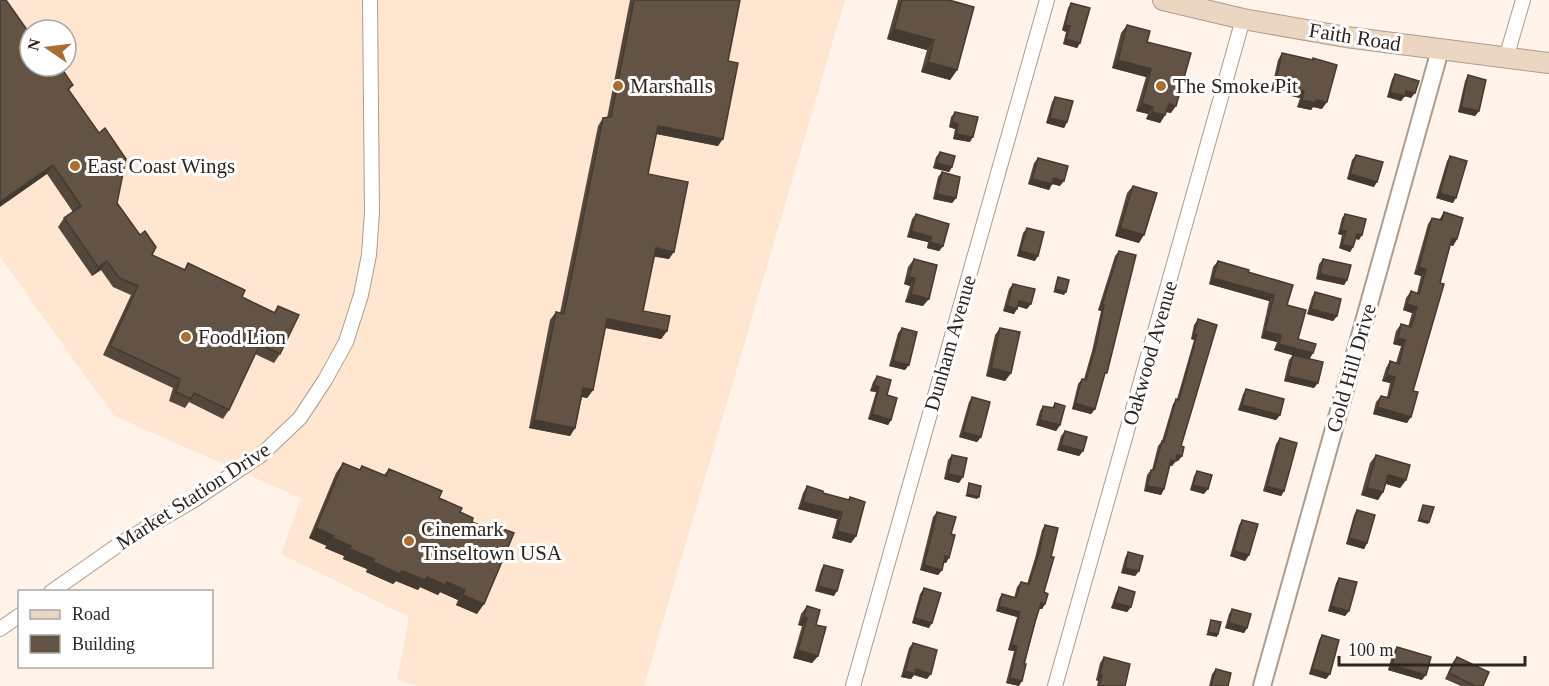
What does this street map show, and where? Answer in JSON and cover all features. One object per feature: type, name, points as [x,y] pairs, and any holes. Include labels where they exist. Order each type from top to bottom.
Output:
[{"type":"main road","name":"Faith Road","points":[[1163,0],[1243,19],[1440,50],[1549,63]]},
{"type":"street","name":"Market Station Drive","points":[[52,590],[121,543],[194,500],[261,455],[300,418],[346,342],[363,285],[369,255],[372,212],[370,0]]},
{"type":"street","name":"Dunham Avenue","points":[[853,686],[1047,0]]},
{"type":"street","points":[[1506,58],[1523,0]]},
{"type":"street","name":"Oakwood Avenue","points":[[1055,686],[1243,19]]},
{"type":"street","name":"Gold Hill Drive","points":[[1262,686],[1440,50]]},
{"type":"street","points":[[0,628],[18,616]]},
{"type":"shaded area","points":[[0,0],[845,0],[644,686],[417,686],[397,680],[409,617],[281,554],[301,498],[114,416],[0,257]]},
{"type":"building","points":[[0,0],[6,0],[19,18],[18,78],[68,78],[73,85],[68,89],[99,133],[105,128],[126,159],[117,203],[140,235],[145,231],[156,247],[152,255],[185,270],[188,263],[245,290],[242,297],[275,313],[278,306],[299,315],[280,354],[260,344],[229,410],[194,393],[191,399],[176,392],[180,379],[110,346],[138,286],[119,278],[107,261],[98,267],[64,218],[81,206],[53,165],[0,202]]},
{"type":"building","points":[[634,0],[740,0],[728,61],[738,63],[723,139],[658,126],[648,174],[688,182],[674,252],[656,248],[643,311],[670,316],[667,331],[607,319],[593,390],[583,388],[575,428],[534,420],[556,312],[564,314],[603,118],[611,117]]},
{"type":"building","points":[[902,0],[949,0],[974,7],[957,70],[928,62],[934,40],[894,29]]},
{"type":"building","points":[[1071,3],[1090,8],[1080,43],[1066,39],[1070,26],[1065,25]]},
{"type":"building","points":[[1127,25],[1150,31],[1147,42],[1191,53],[1176,106],[1169,104],[1165,115],[1152,112],[1153,107],[1142,103],[1151,69],[1118,60]]},
{"type":"building","points":[[1282,53],[1337,65],[1327,102],[1316,100],[1315,103],[1302,100],[1304,91],[1275,85]]},
{"type":"building","points":[[1395,74],[1419,81],[1415,93],[1406,91],[1405,96],[1390,92]]},
{"type":"building","points":[[1468,75],[1486,80],[1479,111],[1461,107]]},
{"type":"building","points":[[1055,97],[1073,101],[1067,122],[1050,118]]},
{"type":"building","points":[[955,112],[978,117],[973,137],[956,134],[958,124],[952,122]]},
{"type":"building","points":[[940,152],[955,156],[952,167],[937,163]]},
{"type":"building","points":[[1356,155],[1383,162],[1377,182],[1350,174]]},
{"type":"building","points":[[1450,156],[1467,161],[1456,198],[1440,193]]},
{"type":"building","points":[[1038,158],[1068,166],[1064,181],[1054,178],[1052,184],[1032,179]]},
{"type":"building","points":[[942,172],[960,177],[956,198],[937,194]]},
{"type":"building","points":[[1133,186],[1157,193],[1144,235],[1120,228]]},
{"type":"building","points":[[1444,212],[1463,218],[1457,239],[1452,238],[1440,283],[1444,284],[1413,391],[1418,392],[1411,417],[1377,407],[1381,396],[1389,398],[1395,377],[1387,375],[1390,361],[1399,364],[1405,340],[1398,338],[1401,324],[1411,327],[1417,307],[1407,304],[1411,291],[1419,294],[1426,269],[1419,267],[1432,218],[1442,220]]},
{"type":"building","points":[[916,214],[949,224],[943,246],[930,242],[932,237],[911,231]]},
{"type":"building","points":[[1345,214],[1366,219],[1362,235],[1357,234],[1353,247],[1342,244],[1346,231],[1341,230]]},
{"type":"building","points":[[1027,228],[1044,232],[1038,256],[1020,251]]},
{"type":"building","points":[[1119,251],[1136,255],[1107,373],[1105,373],[1095,409],[1075,403],[1082,379],[1086,380],[1096,346],[1104,305],[1102,305]]},
{"type":"building","points":[[914,259],[937,265],[929,299],[911,294],[915,278],[909,277]]},
{"type":"building","points":[[1323,259],[1351,265],[1347,280],[1320,274]]},
{"type":"building","points":[[1218,261],[1293,285],[1287,305],[1306,310],[1298,339],[1316,344],[1313,353],[1279,344],[1281,335],[1265,331],[1274,295],[1213,278]]},
{"type":"building","points":[[1058,277],[1069,280],[1066,292],[1055,289]]},
{"type":"building","points":[[1013,284],[1035,289],[1031,304],[1019,301],[1017,309],[1007,306]]},
{"type":"building","points":[[1315,292],[1341,299],[1337,316],[1311,309]]},
{"type":"building","points":[[1198,319],[1217,325],[1181,446],[1184,447],[1182,456],[1177,455],[1176,461],[1171,460],[1164,489],[1147,486],[1162,441],[1164,442],[1176,399],[1179,400],[1197,335],[1194,334]]},
{"type":"building","points":[[902,328],[917,332],[909,365],[893,361]]},
{"type":"building","points":[[1000,328],[1020,332],[1011,373],[991,368]]},
{"type":"building","points":[[1293,355],[1323,362],[1318,383],[1288,376]]},
{"type":"building","points":[[877,376],[891,380],[887,395],[897,398],[891,420],[872,414],[879,387],[874,385]]},
{"type":"building","points":[[1246,389],[1284,399],[1280,415],[1242,405]]},
{"type":"building","points":[[972,397],[990,402],[981,437],[963,432]]},
{"type":"building","points":[[1055,403],[1065,406],[1060,425],[1040,420],[1043,406],[1054,408]]},
{"type":"building","points":[[1065,431],[1087,437],[1083,451],[1061,445]]},
{"type":"building","points":[[1280,438],[1297,443],[1284,491],[1267,486]]},
{"type":"building","points":[[952,455],[967,458],[963,477],[948,474]]},
{"type":"building","points":[[1376,455],[1410,465],[1406,480],[1388,475],[1383,492],[1367,488]]},
{"type":"building","name":"Cinemark Tinseltown USA","points":[[343,463],[360,470],[362,466],[386,476],[389,469],[442,491],[439,498],[462,508],[460,512],[473,518],[472,522],[489,529],[491,524],[514,533],[484,604],[463,595],[465,590],[447,582],[445,585],[427,577],[425,580],[402,571],[400,574],[373,562],[374,559],[350,549],[351,546],[316,528]]},
{"type":"building","points":[[1197,471],[1212,475],[1208,489],[1193,485]]},
{"type":"building","points":[[969,483],[981,486],[979,497],[967,494]]},
{"type":"building","points":[[807,486],[823,491],[823,493],[865,502],[856,536],[837,531],[842,512],[803,502]]},
{"type":"building","points":[[1423,505],[1434,507],[1429,522],[1419,519]]},
{"type":"building","points":[[1357,510],[1375,515],[1367,543],[1349,538]]},
{"type":"building","points":[[937,512],[956,517],[951,534],[955,535],[949,558],[945,556],[942,570],[924,565]]},
{"type":"building","points":[[1242,520],[1258,524],[1249,555],[1234,551]]},
{"type":"building","points":[[1045,525],[1058,528],[1051,557],[1054,557],[1044,592],[1048,594],[1045,604],[1041,603],[1035,622],[1022,681],[1010,678],[1017,646],[1011,645],[1020,612],[999,606],[1002,594],[1016,598],[1021,582],[1029,584]]},
{"type":"building","points":[[1128,552],[1143,556],[1139,571],[1125,568]]},
{"type":"building","points":[[824,565],[843,570],[837,591],[818,586]]},
{"type":"building","points":[[1339,578],[1357,582],[1349,611],[1331,606]]},
{"type":"building","points":[[1119,587],[1135,592],[1131,607],[1115,603]]},
{"type":"building","points":[[924,588],[941,593],[932,623],[915,618]]},
{"type":"building","points":[[807,606],[820,610],[816,625],[826,627],[818,656],[798,650],[807,618],[804,617]]},
{"type":"building","points":[[1232,609],[1251,614],[1247,628],[1229,623]]},
{"type":"building","points":[[1211,620],[1221,622],[1218,634],[1208,632]]},
{"type":"building","points":[[1322,635],[1339,640],[1330,674],[1312,669]]},
{"type":"building","points":[[913,643],[937,650],[931,674],[916,669],[915,674],[905,671]]},
{"type":"building","points":[[1397,647],[1431,657],[1426,675],[1392,665]]},
{"type":"building","points":[[1104,657],[1130,664],[1125,686],[1099,686]]},
{"type":"building","points":[[1457,657],[1489,672],[1483,686],[1475,686],[1449,673]]},
{"type":"building","points":[[1216,669],[1231,673],[1228,686],[1211,686]]},
{"type":"place","name":"Marshalls","points":[[618,86]]},
{"type":"place","name":"The Smoke Pit","points":[[1161,86]]},
{"type":"place","name":"East Coast Wings","points":[[75,166]]},
{"type":"place","name":"Food Lion","points":[[186,337]]},
{"type":"place","name":"Cinemark Tinseltown USA","points":[[409,541]]}]
